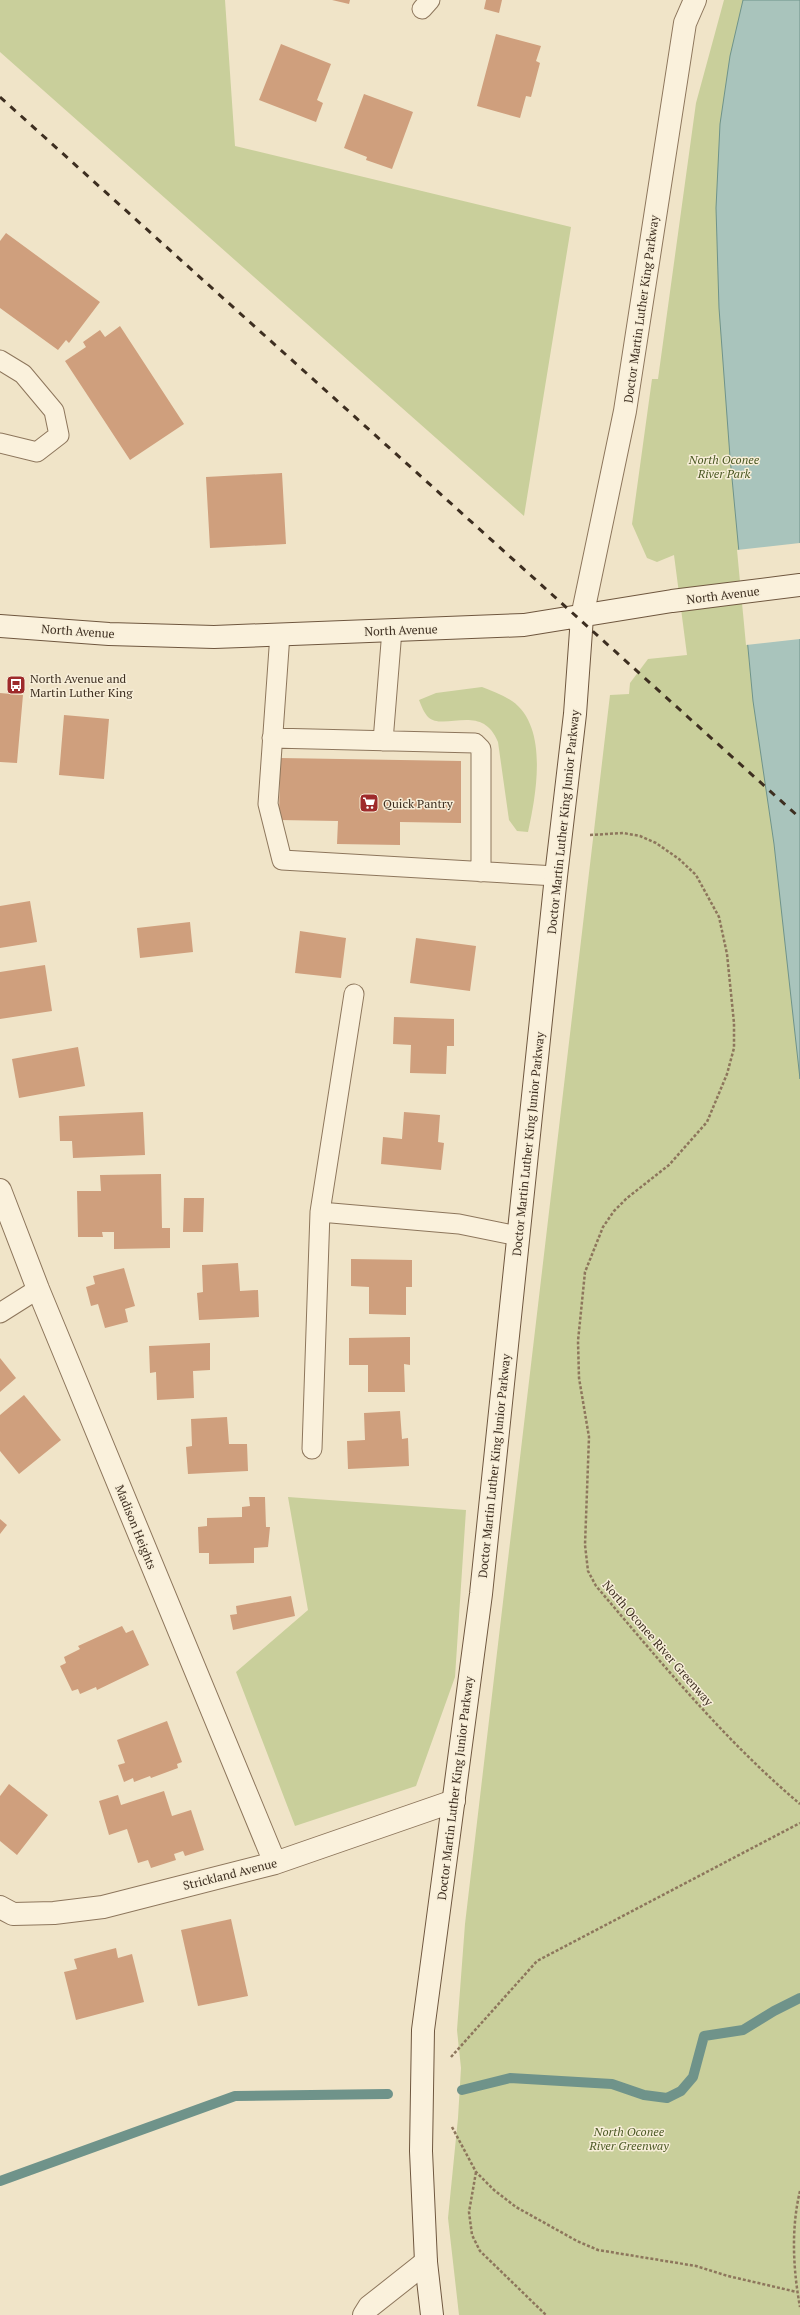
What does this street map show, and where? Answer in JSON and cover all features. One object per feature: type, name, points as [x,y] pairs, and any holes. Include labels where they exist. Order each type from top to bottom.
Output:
[{"type":"main road","name":"Doctor Martin Luther King Parkway","points":[[582,617],[625,411],[684,31],[695,0]]},
{"type":"main road","name":"North Avenue","points":[[0,626],[110,634],[214,637],[524,625],[582,617],[672,601],[800,586]]},
{"type":"main road","name":"Doctor Martin Luther King Junior Parkway","points":[[432,2315],[426,2262],[421,2151],[424,2030],[481,1594],[556,876],[575,714],[582,617]]},
{"type":"main road","name":"Madison Heights","points":[[0,1190],[38,1289],[275,1864]]},
{"type":"main road","name":"Strickland Avenue","points":[[0,1907],[13,1914],[54,1913],[103,1906],[275,1864],[454,1801]]},
{"type":"main road","points":[[364,2315],[369,2307],[426,2262]]},
{"type":"lane","points":[[0,360],[23,374],[54,411],[59,435],[37,452],[0,444]]},
{"type":"lane","points":[[384,741],[392,630]]},
{"type":"lane","points":[[280,634],[268,804],[282,860],[556,876]]},
{"type":"lane","points":[[272,738],[475,743],[481,749],[481,872]]},
{"type":"lane","points":[[312,1449],[320,1212],[354,994]]},
{"type":"lane","points":[[320,1212],[459,1224],[518,1236]]},
{"type":"lane","points":[[0,1313],[38,1289]]},
{"type":"path","name":"North Oconee River Greenway","points":[[583,835],[623,833],[640,836],[656,843],[679,859],[696,875],[719,917],[727,954],[734,1023],[734,1048],[727,1074],[707,1122],[669,1166],[627,1198],[614,1211],[604,1227],[585,1272],[578,1341],[579,1378],[589,1437],[585,1530],[588,1571],[596,1586],[695,1700],[753,1762],[800,1804]]},
{"type":"path","points":[[451,2065],[451,2057],[537,1961],[800,1823]]},
{"type":"path","points":[[451,2125],[476,2172],[494,2190],[516,2207],[577,2242],[598,2250],[696,2266],[750,2282],[797,2292]]},
{"type":"path","points":[[476,2172],[469,2212],[472,2235],[480,2251],[546,2315]]},
{"type":"path","points":[[800,2191],[794,2227],[795,2276],[800,2307]]},
{"type":"green space","points":[[0,0],[225,0],[235,146],[571,227],[524,516],[0,52]]},
{"type":"green space","name":"North Oconee River Greenway","points":[[724,0],[800,0],[738,547],[752,685],[800,682],[800,2315],[459,2315],[448,2218],[458,2118],[461,2068],[457,2030],[465,1924],[610,695],[629,694],[630,683],[648,659],[687,655],[674,555],[657,562],[647,558],[632,524],[652,379],[658,379],[696,103]]},
{"type":"green space","points":[[482,687],[512,701],[524,713],[531,727],[537,762],[534,800],[528,832],[517,831],[509,820],[498,742],[491,730],[483,723],[473,720],[443,722],[435,721],[428,717],[419,700],[436,693]]},
{"type":"green space","points":[[288,1497],[466,1510],[455,1677],[416,1786],[295,1826],[236,1672],[308,1610]]},
{"type":"water","points":[[743,0],[800,0],[800,1079],[774,844],[753,701],[730,457],[719,308],[716,208],[720,124],[730,56]]},
{"type":"pier","points":[[800,543],[800,639],[746,645],[737,550]]},
{"type":"building","points":[[332,0],[350,0],[349,4]]},
{"type":"building","points":[[486,0],[502,0],[499,13],[484,9]]},
{"type":"building","points":[[496,34],[541,46],[536,61],[540,63],[531,97],[526,96],[520,118],[477,106]]},
{"type":"building","points":[[281,44],[331,64],[317,100],[323,103],[316,122],[259,100]]},
{"type":"building","points":[[364,94],[413,112],[392,169],[366,160],[367,157],[344,148]]},
{"type":"building","points":[[6,233],[100,302],[69,343],[66,340],[58,350],[0,308],[0,241]]},
{"type":"building","points":[[120,326],[184,424],[130,460],[65,361],[86,347],[83,342],[100,330],[105,337]]},
{"type":"building","points":[[282,473],[286,544],[210,548],[206,477]]},
{"type":"building","points":[[0,693],[23,695],[17,763],[0,762]]},
{"type":"building","points":[[64,715],[109,719],[104,779],[59,775]]},
{"type":"building","points":[[280,758],[461,761],[461,823],[400,822],[400,845],[337,844],[338,821],[279,820]]},
{"type":"building","points":[[30,901],[37,942],[0,948],[0,906]]},
{"type":"building","points":[[190,922],[193,952],[140,958],[137,928]]},
{"type":"building","points":[[300,931],[346,938],[341,978],[295,973]]},
{"type":"building","points":[[416,938],[476,946],[470,991],[410,983]]},
{"type":"building","points":[[45,965],[52,1011],[0,1019],[0,972]]},
{"type":"building","points":[[394,1017],[454,1019],[454,1046],[447,1046],[446,1074],[410,1073],[411,1045],[393,1044]]},
{"type":"building","points":[[78,1047],[85,1086],[19,1098],[12,1059]]},
{"type":"building","points":[[143,1112],[145,1155],[73,1158],[72,1141],[60,1141],[59,1116]]},
{"type":"building","points":[[404,1112],[440,1115],[438,1142],[444,1143],[441,1170],[381,1164],[383,1137],[402,1139]]},
{"type":"building","points":[[161,1174],[162,1228],[170,1228],[170,1248],[114,1249],[114,1232],[102,1232],[103,1237],[78,1237],[77,1191],[101,1191],[100,1175]]},
{"type":"building","points":[[184,1198],[204,1198],[203,1232],[183,1232]]},
{"type":"building","points":[[351,1259],[412,1260],[412,1287],[406,1287],[406,1315],[369,1314],[369,1287],[351,1286]]},
{"type":"building","points":[[238,1263],[240,1291],[258,1290],[259,1317],[199,1320],[197,1293],[203,1292],[202,1265]]},
{"type":"building","points":[[124,1268],[135,1306],[125,1309],[128,1322],[105,1328],[98,1304],[91,1306],[86,1287],[95,1284],[93,1276]]},
{"type":"building","points":[[410,1337],[410,1365],[404,1364],[405,1392],[368,1392],[368,1365],[349,1365],[349,1338]]},
{"type":"building","points":[[210,1343],[210,1370],[193,1371],[194,1398],[157,1400],[156,1372],[150,1373],[149,1346]]},
{"type":"building","points":[[0,1358],[16,1378],[0,1392]]},
{"type":"building","points":[[24,1395],[61,1440],[19,1474],[0,1451],[0,1415]]},
{"type":"building","points":[[400,1411],[402,1439],[408,1438],[409,1466],[348,1469],[347,1441],[365,1440],[364,1413]]},
{"type":"building","points":[[227,1417],[229,1444],[247,1444],[248,1471],[188,1474],[186,1447],[192,1446],[191,1419]]},
{"type":"building","points":[[249,1497],[265,1497],[266,1527],[270,1527],[268,1547],[254,1548],[254,1563],[209,1564],[209,1553],[199,1553],[198,1527],[207,1526],[207,1518],[242,1517],[242,1507],[250,1506]]},
{"type":"building","points":[[0,1519],[7,1525],[0,1534]]},
{"type":"building","points":[[291,1596],[295,1616],[233,1630],[230,1615],[237,1614],[236,1606]]},
{"type":"building","points":[[122,1626],[126,1633],[133,1630],[149,1665],[97,1690],[96,1687],[80,1694],[78,1689],[72,1691],[60,1666],[66,1663],[64,1657],[80,1649],[78,1646]]},
{"type":"building","points":[[167,1721],[182,1762],[177,1764],[178,1768],[151,1778],[150,1776],[134,1782],[133,1778],[124,1782],[118,1765],[125,1763],[117,1740]]},
{"type":"building","points":[[9,1784],[48,1815],[17,1855],[0,1841],[0,1796]]},
{"type":"building","points":[[164,1791],[172,1816],[191,1810],[204,1850],[185,1856],[183,1851],[174,1854],[176,1860],[151,1868],[148,1860],[138,1863],[127,1829],[109,1835],[99,1801],[118,1795],[121,1805]]},
{"type":"building","points":[[231,1919],[248,1996],[198,2006],[181,1930]]},
{"type":"building","points":[[116,1948],[118,1958],[132,1954],[144,2002],[76,2020],[64,1972],[77,1969],[74,1959]]},
{"type":"waterway","points":[[462,2090],[510,2078],[612,2084],[644,2095],[667,2098],[681,2091],[693,2077],[704,2036],[743,2030],[774,2011],[800,1998]]},
{"type":"waterway","points":[[0,2181],[235,2096],[388,2094]]},
{"type":"railway","points":[[0,97],[800,818]]},
{"type":"place","name":"North Avenue and Martin Luther King","points":[[16,685]]},
{"type":"place","name":"Quick Pantry","points":[[369,803]]},
{"type":"park label","name":"North Oconee River Park","points":[[724,466]]}]
